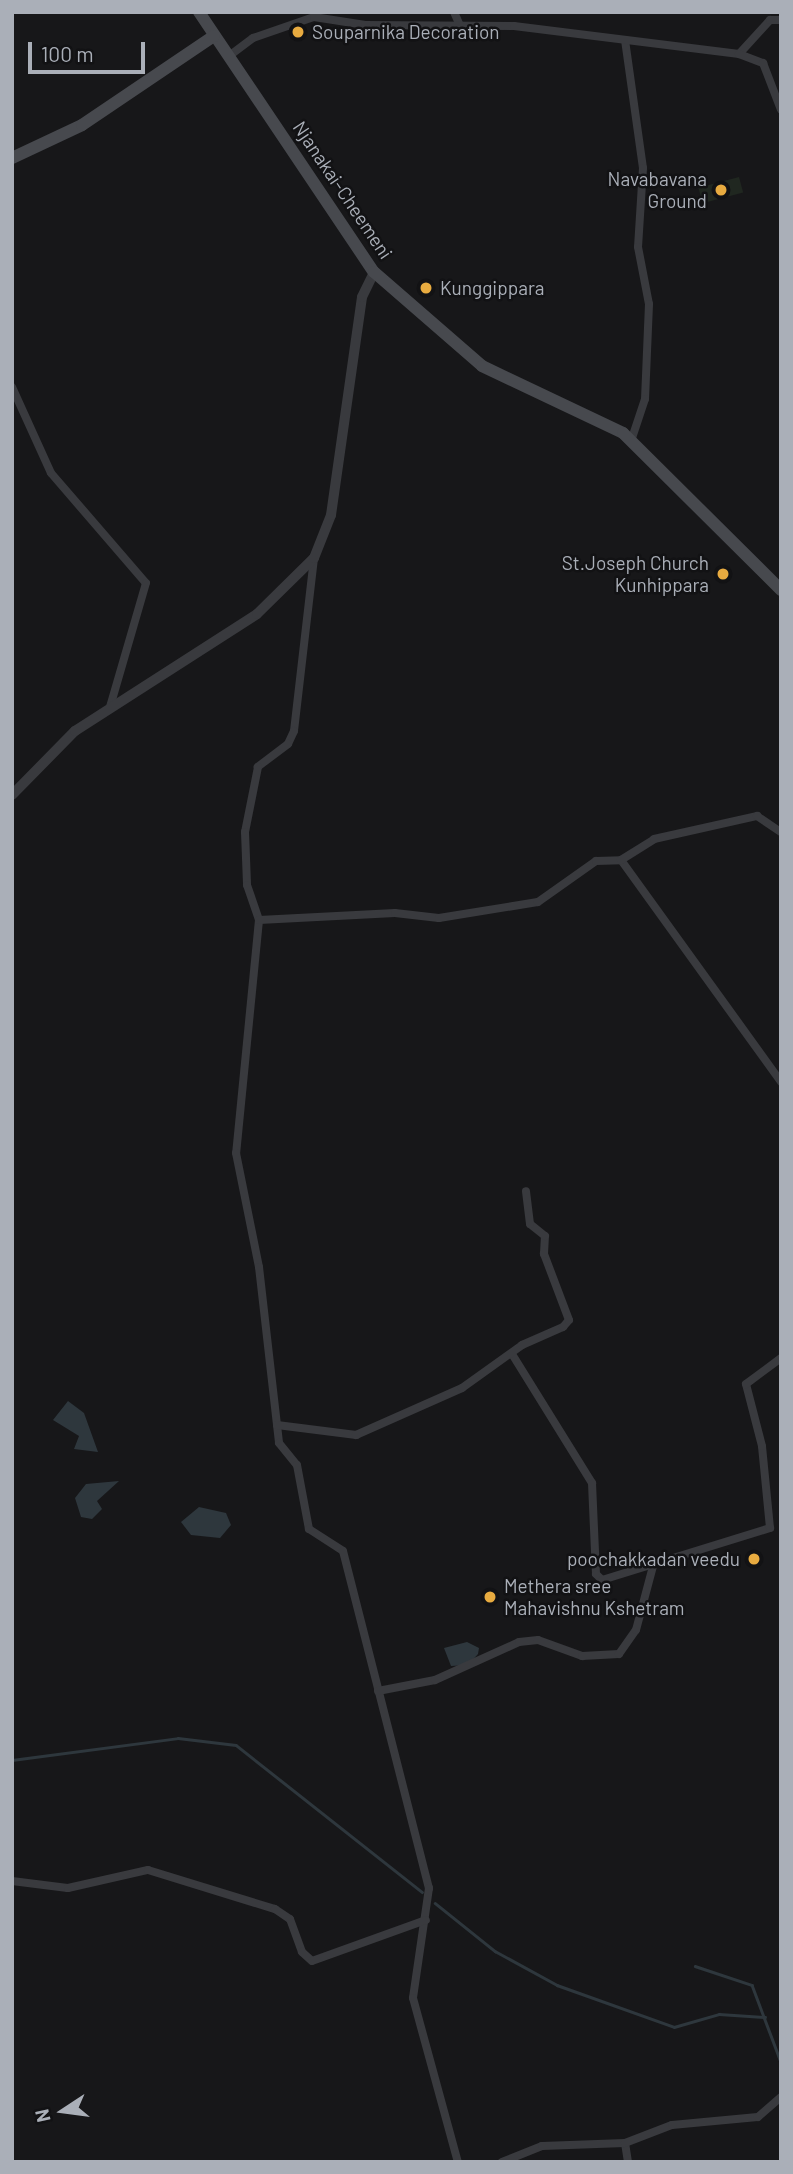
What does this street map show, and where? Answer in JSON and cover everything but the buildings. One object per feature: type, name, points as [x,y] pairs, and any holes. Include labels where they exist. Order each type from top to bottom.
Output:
[{"type":"main road","name":"Njanakai-Cheemeni","points":[[199,12],[374,272],[482,366],[631,441],[781,590]]},
{"type":"main road","points":[[12,158],[82,125],[214,36]]},
{"type":"street","points":[[454,12],[461,28]]},
{"type":"street","points":[[229,55],[253,38],[314,17],[461,28],[514,26],[739,54],[764,63],[781,110]]},
{"type":"street","points":[[739,54],[770,20],[781,20]]},
{"type":"street","points":[[625,40],[643,168],[638,247],[649,304],[645,399],[631,441]]},
{"type":"street","points":[[374,272],[362,297],[331,515],[314,558],[294,731],[288,744],[258,767],[245,832],[247,885],[259,920],[236,1153],[259,1267],[279,1443],[297,1465],[309,1529],[343,1551],[429,1888],[412,1998],[458,2162]]},
{"type":"street","points":[[12,387],[51,473],[145,583],[110,707]]},
{"type":"street","points":[[12,794],[75,731],[257,614],[314,558]]},
{"type":"street","points":[[259,920],[395,913],[439,918],[525,904],[596,861],[621,860],[654,839],[757,816],[781,832]]},
{"type":"street","points":[[621,860],[781,1082]]},
{"type":"street","points":[[277,1425],[356,1435],[462,1388],[569,1320],[550,1275],[545,1236],[530,1224],[526,1191]]},
{"type":"street","points":[[512,1354],[592,1483],[596,1574],[602,1580],[769,1528],[762,1446],[747,1384],[781,1358]]},
{"type":"street","points":[[378,1691],[435,1680],[519,1642],[538,1640],[582,1656],[619,1654],[636,1629],[653,1566]]},
{"type":"street","points":[[12,1881],[68,1888],[148,1870],[275,1909],[290,1919],[302,1952],[312,1961],[426,1920]]},
{"type":"street","points":[[504,2161],[542,2146],[625,2143],[672,2125],[758,2117],[781,2097]]},
{"type":"street","points":[[625,2143],[628,2162]]},
{"type":"shaded area","name":"Navabavana Ground","points":[[739,177],[743,192],[703,203],[698,188]]},
{"type":"shaded area","points":[[68,1401],[84,1413],[98,1452],[74,1449],[79,1436],[53,1420]]},
{"type":"shaded area","points":[[119,1481],[97,1501],[102,1509],[92,1519],[81,1517],[75,1498],[86,1484]]},
{"type":"shaded area","points":[[199,1507],[226,1513],[231,1525],[220,1538],[191,1535],[181,1522]]},
{"type":"shaded area","points":[[467,1642],[479,1648],[478,1654],[468,1665],[451,1666],[444,1648]]},
{"type":"waterway","points":[[12,1760],[178,1738],[236,1745],[422,1892]]},
{"type":"waterway","points":[[435,1903],[495,1951],[557,1985],[674,2027],[719,2014],[765,2017]]},
{"type":"waterway","points":[[695,1966],[752,1985],[781,2062]]},
{"type":"place","name":"Souparnika Decoration","points":[[298,32]]},
{"type":"place","name":"Navabavana Ground","points":[[721,190]]},
{"type":"place","name":"Kunggippara","points":[[426,288]]},
{"type":"place","name":"St.Joseph Church Kunhippara","points":[[723,574]]},
{"type":"place","name":"poochakkadan veedu","points":[[754,1559]]},
{"type":"place","name":"Methera sree Mahavishnu Kshetram","points":[[490,1597]]}]
